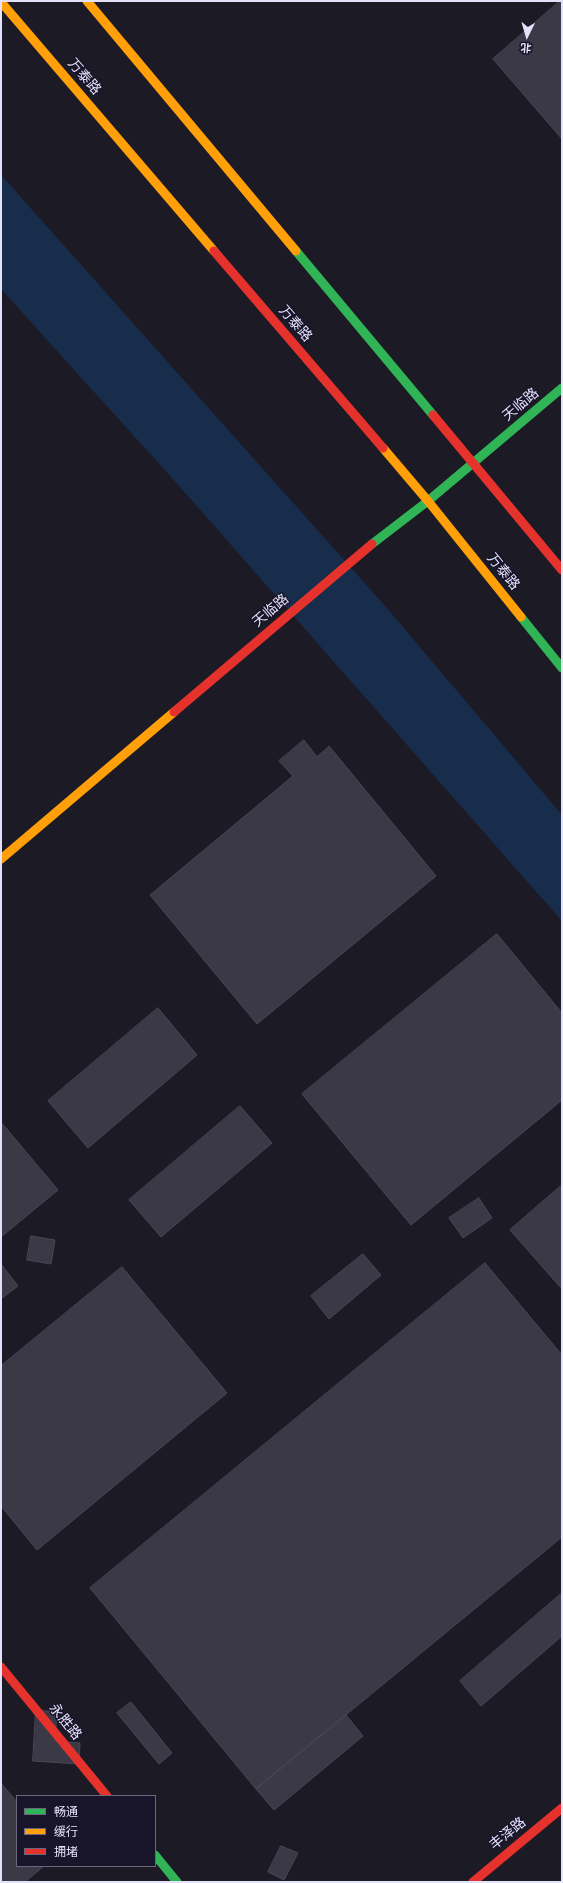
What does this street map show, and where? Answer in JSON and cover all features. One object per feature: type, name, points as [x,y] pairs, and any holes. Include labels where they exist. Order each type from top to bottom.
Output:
[{"type":"main road","points":[[87,1],[562,570]]},
{"type":"main road","name":"万泰路","points":[[1,2],[428,501],[562,668]]},
{"type":"main road","name":"天临路","points":[[1,859],[362,553],[428,501],[562,388]]},
{"type":"main road","name":"永胜路","points":[[1,1667],[106,1795]]},
{"type":"main road","name":"丰泽路","points":[[472,1882],[562,1808]]},
{"type":"main road","points":[[156,1856],[177,1882]]},
{"type":"water","points":[[1,175],[386,607],[562,815],[562,921],[180,487],[1,289]]},
{"type":"building","points":[[560,1],[562,1],[562,139],[493,59]]},
{"type":"building","points":[[304,740],[317,757],[329,746],[436,876],[257,1024],[150,895],[293,776],[279,761]]},
{"type":"building","points":[[497,934],[562,1013],[562,1100],[411,1225],[302,1094]]},
{"type":"building","points":[[158,1008],[197,1055],[88,1148],[48,1101]]},
{"type":"building","points":[[240,1106],[272,1143],[161,1237],[129,1200]]},
{"type":"building","points":[[1,1122],[58,1190],[1,1237]]},
{"type":"building","points":[[562,1185],[562,1289],[510,1230]]},
{"type":"building","points":[[479,1198],[492,1218],[463,1238],[449,1218]]},
{"type":"building","points":[[31,1236],[55,1240],[51,1264],[27,1260]]},
{"type":"building","points":[[363,1254],[381,1275],[329,1319],[311,1296]]},
{"type":"building","points":[[485,1263],[562,1355],[562,1537],[256,1789],[90,1588]]},
{"type":"building","points":[[1,1264],[18,1286],[1,1299]]},
{"type":"building","points":[[122,1267],[227,1393],[37,1550],[1,1506],[1,1366]]},
{"type":"building","points":[[562,1593],[562,1636],[481,1706],[460,1681]]},
{"type":"building","points":[[131,1702],[172,1753],[159,1764],[117,1713]]},
{"type":"building","points":[[36,1710],[57,1712],[55,1741],[80,1743],[79,1764],[33,1761]]},
{"type":"building","points":[[346,1715],[363,1736],[274,1810],[256,1789]]},
{"type":"building","points":[[1,1783],[16,1801],[16,1867],[43,1867],[25,1882],[1,1882]]},
{"type":"building","points":[[281,1846],[298,1853],[284,1880],[268,1872]]},
{"type":"traffic: fast","points":[[296,251],[433,415]]},
{"type":"traffic: fast","points":[[372,544],[428,501],[562,388]]},
{"type":"traffic: fast","points":[[521,617],[562,668]]},
{"type":"traffic: fast","points":[[156,1856],[177,1882]]},
{"type":"traffic: slow","points":[[87,1],[296,251]]},
{"type":"traffic: slow","points":[[1,2],[214,251]]},
{"type":"traffic: slow","points":[[383,448],[428,501],[521,617]]},
{"type":"traffic: slow","points":[[1,859],[174,712]]},
{"type":"traffic: jam","points":[[214,251],[383,448]]},
{"type":"traffic: jam","points":[[433,415],[562,570]]},
{"type":"traffic: jam","points":[[174,712],[372,544]]},
{"type":"traffic: jam","points":[[1,1667],[106,1795]]},
{"type":"traffic: jam","points":[[473,1882],[562,1808]]}]
